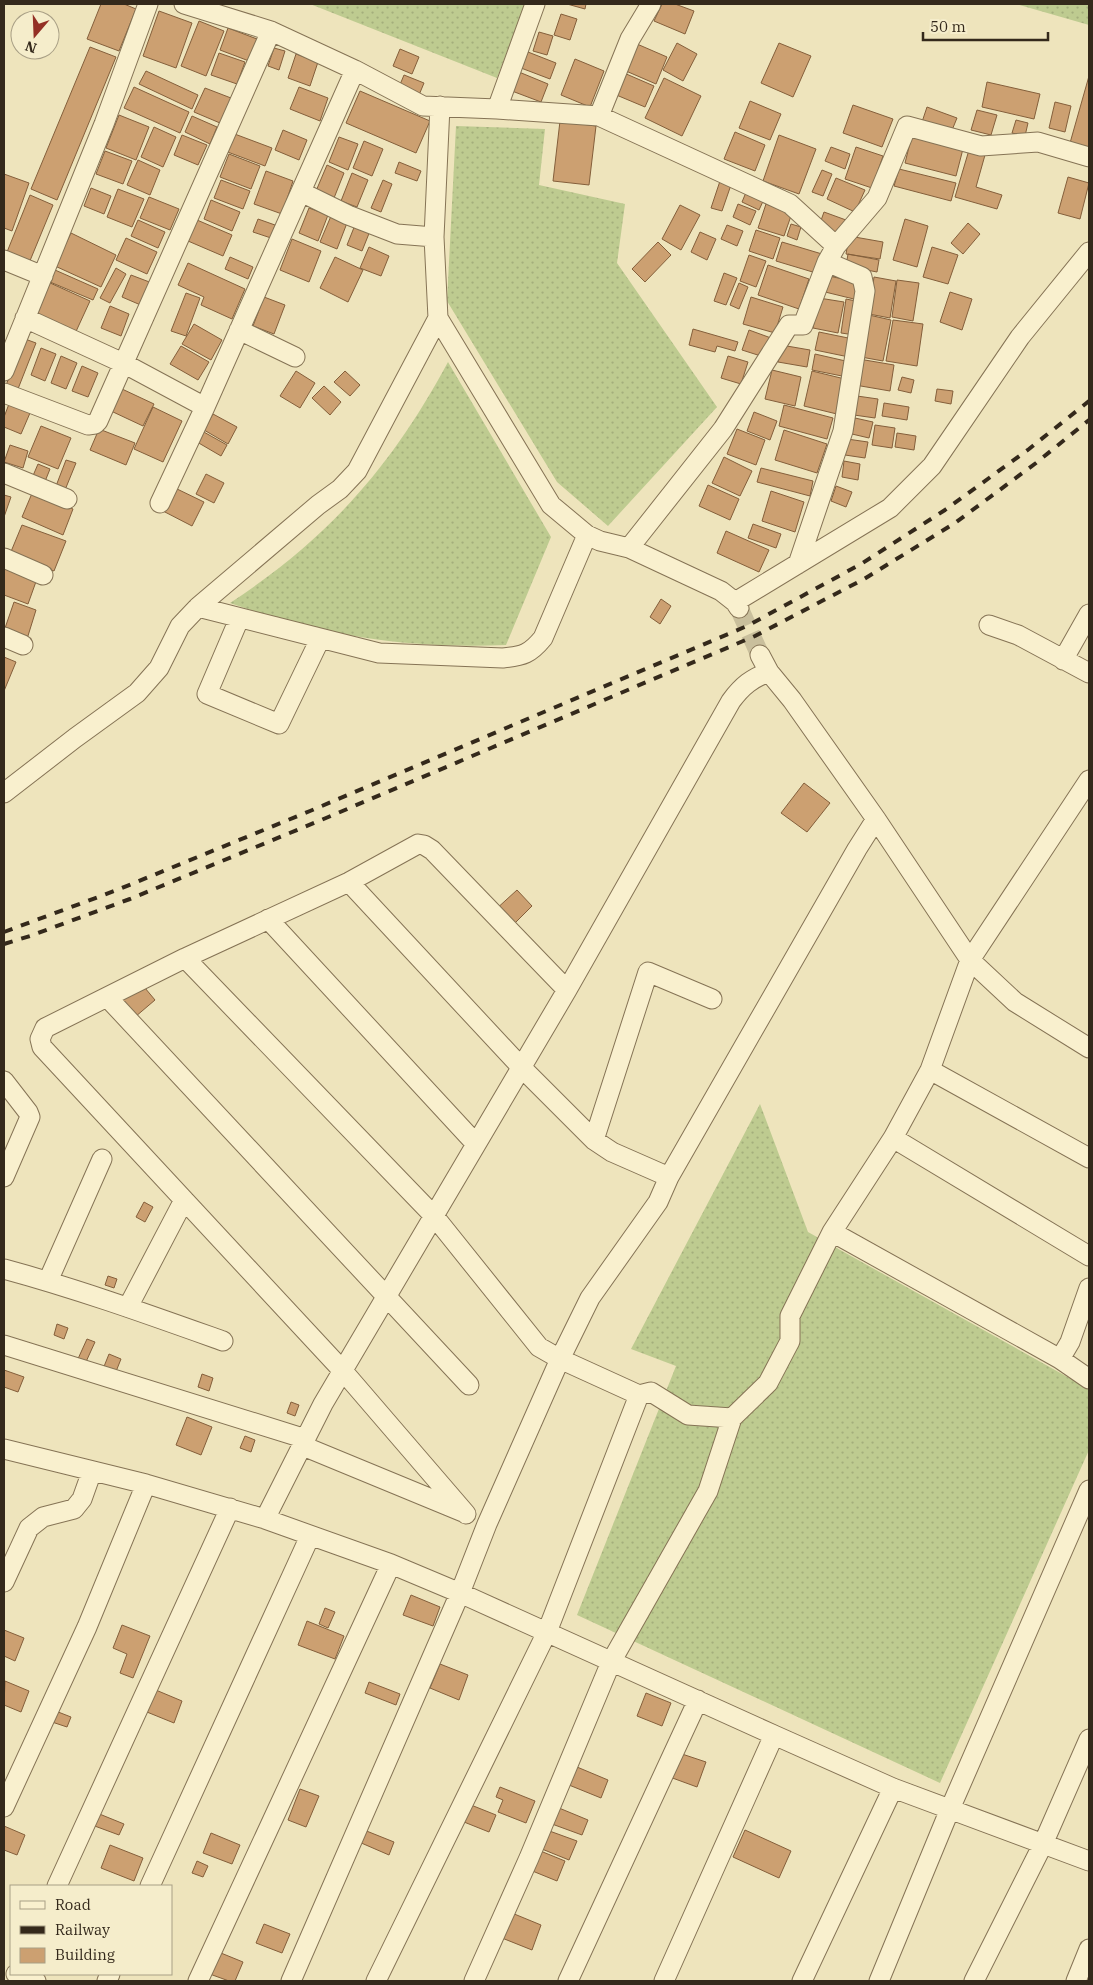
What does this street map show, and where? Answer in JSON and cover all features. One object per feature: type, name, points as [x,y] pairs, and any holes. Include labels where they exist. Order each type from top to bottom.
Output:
[{"type":"street","points":[[4,371],[104,124],[148,4]]},
{"type":"street","points":[[184,4],[208,7],[271,31],[355,70],[423,106],[599,116],[790,204],[832,254],[862,277],[865,291],[843,431],[798,564]]},
{"type":"street","points":[[497,109],[535,4]]},
{"type":"street","points":[[599,116],[630,39],[651,4]]},
{"type":"street","points":[[4,393],[92,426],[98,420],[271,31]]},
{"type":"street","points":[[160,503],[205,407],[355,70]]},
{"type":"street","points":[[440,106],[434,237],[438,318],[551,505],[587,535],[600,541],[629,548],[721,591],[737,605],[798,564],[890,508],[926,472],[1020,337],[1089,252]]},
{"type":"street","points":[[629,548],[723,429],[789,324],[803,325],[832,254],[877,198],[907,126],[981,146],[1038,142],[1089,157]]},
{"type":"street","points":[[301,192],[397,234],[434,237]]},
{"type":"street","points":[[4,260],[43,276]]},
{"type":"street","points":[[25,318],[123,362],[205,407]]},
{"type":"street","points":[[4,793],[74,738],[137,694],[159,668],[180,626],[198,607],[318,505],[340,489],[357,471],[438,318]]},
{"type":"street","points":[[239,330],[296,356]]},
{"type":"street","points":[[4,473],[67,499]]},
{"type":"street","points":[[198,607],[239,619],[379,653],[502,658],[520,656],[534,650],[544,638],[587,535]]},
{"type":"street","points":[[4,558],[43,575]]},
{"type":"street","points":[[1063,660],[1089,614]]},
{"type":"street","points":[[239,619],[207,694],[279,724],[320,639]]},
{"type":"street","points":[[990,625],[1018,635],[1089,673]]},
{"type":"street","points":[[4,637],[23,645]]},
{"type":"street","points":[[760,655],[769,672],[792,700],[876,819],[970,960],[1015,1002],[1087,1042]]},
{"type":"street","points":[[264,1519],[323,1404],[567,990],[731,701],[749,681],[769,672]]},
{"type":"street","points":[[474,1981],[529,1858],[611,1662],[708,1491],[732,1418],[768,1383],[773,1374],[790,1341],[790,1316],[832,1232],[892,1138],[930,1070],[970,960],[1089,780]]},
{"type":"street","points":[[290,1981],[460,1593],[487,1524],[560,1359],[590,1298],[658,1202],[669,1177],[876,819]]},
{"type":"street","points":[[466,1514],[343,1371],[42,1047],[41,1033],[45,1028],[185,958],[349,882],[418,844],[432,850],[567,990]]},
{"type":"street","points":[[349,882],[521,1067],[594,1140],[612,1152],[669,1177]]},
{"type":"street","points":[[268,919],[476,1144]]},
{"type":"street","points":[[185,958],[434,1216],[539,1347],[560,1359],[639,1395],[651,1392],[688,1414],[732,1418]]},
{"type":"street","points":[[594,1140],[648,972],[712,999]]},
{"type":"street","points":[[108,998],[469,1385]]},
{"type":"street","points":[[930,1070],[1089,1158]]},
{"type":"street","points":[[4,1081],[30,1117],[29,1124],[4,1177]]},
{"type":"street","points":[[892,1138],[1089,1256]]},
{"type":"street","points":[[48,1281],[102,1159]]},
{"type":"street","points":[[128,1307],[184,1200]]},
{"type":"street","points":[[832,1232],[1060,1359],[1089,1379]]},
{"type":"street","points":[[4,1269],[128,1307],[223,1342]]},
{"type":"street","points":[[1060,1359],[1070,1342],[1089,1288]]},
{"type":"street","points":[[4,1345],[304,1442],[487,1524]]},
{"type":"street","points":[[376,1981],[547,1632],[639,1395]]},
{"type":"street","points":[[4,1448],[146,1484],[230,1508],[391,1564],[460,1593],[892,1788],[1089,1861]]},
{"type":"street","points":[[4,1582],[29,1528],[43,1517],[74,1509],[82,1500],[92,1471]]},
{"type":"street","points":[[4,1807],[87,1628],[146,1484]]},
{"type":"street","points":[[879,1981],[950,1809],[1089,1490]]},
{"type":"street","points":[[57,1885],[230,1508]]},
{"type":"street","points":[[150,1885],[310,1536]]},
{"type":"street","points":[[198,1981],[391,1564]]},
{"type":"street","points":[[568,1981],[698,1700]]},
{"type":"street","points":[[664,1981],[774,1735]]},
{"type":"street","points":[[974,1981],[1043,1844],[1089,1738]]},
{"type":"street","points":[[802,1981],[892,1788]]},
{"type":"street","points":[[1076,1981],[1089,1949]]},
{"type":"street","points":[[20,1975],[36,1981]]},
{"type":"green space","points":[[310,4],[525,4],[497,78]]},
{"type":"green space","points":[[1016,4],[1089,4],[1089,25]]},
{"type":"green space","points":[[456,126],[545,129],[539,185],[625,204],[617,263],[717,407],[608,526],[557,482],[447,301]]},
{"type":"green space","points":[[448,362],[551,537],[506,645],[434,645],[366,638],[299,624],[230,603],[298,553],[328,526],[355,497],[381,467],[404,434],[427,400]]},
{"type":"green space","points":[[760,1104],[808,1232],[1089,1389],[1089,1450],[940,1783],[577,1615],[676,1366],[631,1349]]},
{"type":"building","points":[[101,4],[124,4],[136,9],[119,51],[87,39]]},
{"type":"building","points":[[567,4],[586,4],[585,9]]},
{"type":"building","points":[[662,4],[675,4],[694,11],[685,34],[654,21]]},
{"type":"building","points":[[159,11],[192,23],[176,68],[143,56]]},
{"type":"building","points":[[561,14],[577,19],[570,40],[554,35]]},
{"type":"building","points":[[199,21],[224,31],[206,76],[181,66]]},
{"type":"building","points":[[228,28],[257,39],[249,61],[220,50]]},
{"type":"building","points":[[539,32],[553,36],[547,55],[533,51]]},
{"type":"building","points":[[677,43],[697,54],[683,81],[663,70]]},
{"type":"building","points":[[779,43],[811,56],[793,97],[761,83]]},
{"type":"building","points":[[637,44],[667,57],[656,84],[626,71]]},
{"type":"building","points":[[90,47],[116,57],[57,200],[31,189]]},
{"type":"building","points":[[274,48],[285,51],[279,70],[268,66]]},
{"type":"building","points":[[400,49],[419,57],[412,74],[393,66]]},
{"type":"building","points":[[528,52],[556,63],[550,79],[521,68]]},
{"type":"building","points":[[219,53],[245,62],[237,84],[211,75]]},
{"type":"building","points":[[296,54],[318,62],[310,86],[288,78]]},
{"type":"building","points":[[575,59],[604,71],[590,107],[561,95]]},
{"type":"building","points":[[146,71],[198,95],[192,109],[139,84]]},
{"type":"building","points":[[519,72],[548,84],[541,102],[512,91]]},
{"type":"building","points":[[624,73],[654,86],[645,107],[614,94]]},
{"type":"building","points":[[404,75],[424,83],[419,95],[399,87]]},
{"type":"building","points":[[1089,76],[1089,148],[1070,143]]},
{"type":"building","points":[[664,78],[701,96],[682,136],[645,118]]},
{"type":"building","points":[[987,82],[1040,94],[1034,119],[982,107]]},
{"type":"building","points":[[134,87],[189,112],[180,133],[124,108]]},
{"type":"building","points":[[299,87],[328,98],[320,121],[290,109]]},
{"type":"building","points":[[205,88],[231,98],[220,123],[194,112]]},
{"type":"building","points":[[360,91],[430,121],[416,153],[346,123]]},
{"type":"building","points":[[750,101],[781,114],[770,140],[739,128]]},
{"type":"building","points":[[1055,102],[1071,106],[1065,132],[1049,128]]},
{"type":"building","points":[[853,105],[893,119],[882,147],[843,133]]},
{"type":"building","points":[[927,107],[957,118],[950,135],[921,125]]},
{"type":"building","points":[[977,110],[997,115],[991,135],[971,130]]},
{"type":"building","points":[[119,115],[149,127],[136,160],[106,148]]},
{"type":"building","points":[[192,116],[217,127],[210,144],[185,132]]},
{"type":"building","points":[[1016,120],[1028,123],[1025,136],[1012,133]]},
{"type":"building","points":[[560,121],[596,126],[589,185],[553,181]]},
{"type":"building","points":[[154,127],[176,137],[163,167],[141,157]]},
{"type":"building","points":[[283,130],[307,140],[299,160],[275,150]]},
{"type":"building","points":[[913,131],[964,145],[956,176],[905,163]]},
{"type":"building","points":[[735,132],[765,145],[755,171],[724,159]]},
{"type":"building","points":[[232,133],[272,148],[265,166],[225,151]]},
{"type":"building","points":[[182,135],[207,145],[198,165],[174,155]]},
{"type":"building","points":[[779,135],[816,149],[799,194],[763,181]]},
{"type":"building","points":[[339,137],[358,144],[348,170],[329,162]]},
{"type":"building","points":[[364,141],[383,149],[372,176],[353,168]]},
{"type":"building","points":[[831,147],[850,154],[845,169],[825,161]]},
{"type":"building","points":[[856,147],[883,156],[872,188],[845,179]]},
{"type":"building","points":[[969,150],[985,155],[976,187],[1002,195],[997,209],[955,197]]},
{"type":"building","points":[[105,151],[132,161],[123,184],[96,174]]},
{"type":"building","points":[[229,154],[260,166],[251,189],[220,177]]},
{"type":"building","points":[[138,160],[160,170],[150,195],[127,185]]},
{"type":"building","points":[[399,162],[421,171],[417,181],[395,173]]},
{"type":"building","points":[[327,165],[344,173],[334,198],[316,191]]},
{"type":"building","points":[[899,169],[956,183],[951,201],[894,186]]},
{"type":"building","points":[[822,170],[832,174],[823,196],[812,192]]},
{"type":"building","points":[[266,171],[293,181],[282,214],[254,204]]},
{"type":"building","points":[[352,173],[368,180],[357,207],[341,201]]},
{"type":"building","points":[[4,174],[29,183],[12,231],[4,228]]},
{"type":"building","points":[[1068,177],[1089,183],[1080,219],[1058,213]]},
{"type":"building","points":[[721,178],[732,182],[722,211],[711,208]]},
{"type":"building","points":[[836,178],[865,190],[855,212],[827,199]]},
{"type":"building","points":[[221,180],[250,191],[243,209],[214,198]]},
{"type":"building","points":[[383,180],[392,184],[381,212],[371,208]]},
{"type":"building","points":[[91,188],[111,196],[104,214],[84,206]]},
{"type":"building","points":[[118,189],[144,199],[132,227],[107,217]]},
{"type":"building","points":[[747,190],[765,197],[759,210],[742,202]]},
{"type":"building","points":[[30,195],[53,205],[27,268],[5,257]]},
{"type":"building","points":[[149,197],[179,209],[170,230],[140,218]]},
{"type":"building","points":[[211,200],[240,212],[232,231],[204,219]]},
{"type":"building","points":[[738,204],[756,211],[750,225],[733,217]]},
{"type":"building","points":[[766,204],[792,213],[784,236],[758,228]]},
{"type":"building","points":[[680,205],[700,215],[681,250],[662,239]]},
{"type":"building","points":[[309,208],[328,215],[318,241],[299,233]]},
{"type":"building","points":[[824,212],[846,220],[841,234],[819,226]]},
{"type":"building","points":[[331,216],[347,223],[337,249],[320,242]]},
{"type":"building","points":[[258,219],[275,225],[271,238],[253,232]]},
{"type":"building","points":[[905,219],[928,226],[917,267],[893,260]]},
{"type":"building","points":[[138,220],[165,232],[158,248],[131,236]]},
{"type":"building","points":[[197,220],[232,235],[223,256],[188,241]]},
{"type":"building","points":[[968,223],[980,234],[963,254],[951,243]]},
{"type":"building","points":[[791,224],[801,227],[797,240],[787,236]]},
{"type":"building","points":[[355,225],[370,231],[362,251],[347,245]]},
{"type":"building","points":[[727,225],[743,231],[737,246],[721,239]]},
{"type":"building","points":[[756,230],[780,238],[773,259],[749,251]]},
{"type":"building","points":[[700,232],[716,239],[707,260],[691,252]]},
{"type":"building","points":[[71,233],[116,255],[101,287],[55,266]]},
{"type":"building","points":[[849,236],[883,242],[880,259],[846,254]]},
{"type":"building","points":[[126,238],[157,252],[147,274],[116,260]]},
{"type":"building","points":[[292,239],[321,251],[309,282],[280,270]]},
{"type":"building","points":[[658,242],[671,255],[645,282],[632,269]]},
{"type":"building","points":[[782,242],[822,254],[816,273],[776,261]]},
{"type":"building","points":[[369,247],[389,256],[381,276],[360,268]]},
{"type":"building","points":[[932,247],[958,255],[948,284],[923,277]]},
{"type":"building","points":[[848,254],[879,260],[877,272],[846,266]]},
{"type":"building","points":[[749,255],[766,261],[756,287],[740,281]]},
{"type":"building","points":[[230,257],[253,267],[248,279],[225,269]]},
{"type":"building","points":[[335,257],[363,270],[348,302],[320,288]]},
{"type":"building","points":[[188,263],[245,289],[232,319],[201,305],[204,297],[178,285]]},
{"type":"building","points":[[768,265],[809,279],[799,309],[758,295]]},
{"type":"building","points":[[116,268],[126,274],[110,303],[100,298]]},
{"type":"building","points":[[55,270],[98,289],[93,300],[50,282]]},
{"type":"building","points":[[724,273],[737,278],[726,305],[714,301]]},
{"type":"building","points":[[131,275],[152,283],[143,306],[122,297]]},
{"type":"building","points":[[824,275],[862,283],[858,300],[821,291]]},
{"type":"building","points":[[874,277],[896,281],[890,318],[869,314]]},
{"type":"building","points":[[897,280],[919,283],[913,321],[892,317]]},
{"type":"building","points":[[48,282],[90,301],[73,338],[31,318]]},
{"type":"building","points":[[739,283],[748,287],[739,309],[730,305]]},
{"type":"building","points":[[950,292],[972,299],[962,330],[940,322]]},
{"type":"building","points":[[186,293],[200,298],[186,336],[171,331]]},
{"type":"building","points":[[264,297],[285,305],[274,334],[253,326]]},
{"type":"building","points":[[751,297],[783,307],[775,333],[743,324]]},
{"type":"building","points":[[819,298],[844,302],[838,333],[813,328]]},
{"type":"building","points":[[846,299],[861,302],[855,335],[841,333]]},
{"type":"building","points":[[110,306],[129,314],[121,336],[101,328]]},
{"type":"building","points":[[869,315],[891,320],[883,361],[861,357]]},
{"type":"building","points":[[893,320],[923,324],[917,366],[886,361]]},
{"type":"building","points":[[194,324],[222,340],[211,360],[182,344]]},
{"type":"building","points":[[693,329],[738,342],[735,351],[717,346],[715,352],[689,345]]},
{"type":"building","points":[[749,330],[771,338],[764,357],[742,350]]},
{"type":"building","points":[[819,332],[853,339],[849,357],[815,350]]},
{"type":"building","points":[[25,339],[36,343],[16,394],[4,390]]},
{"type":"building","points":[[781,345],[810,350],[807,367],[778,362]]},
{"type":"building","points":[[181,346],[209,362],[198,380],[170,364]]},
{"type":"building","points":[[41,348],[56,354],[45,381],[31,375]]},
{"type":"building","points":[[815,354],[850,362],[847,377],[812,370]]},
{"type":"building","points":[[61,356],[77,363],[66,389],[51,383]]},
{"type":"building","points":[[728,356],[748,362],[741,384],[721,378]]},
{"type":"building","points":[[859,359],[894,365],[890,391],[855,385]]},
{"type":"building","points":[[82,366],[98,373],[88,397],[72,391]]},
{"type":"building","points":[[772,370],[801,377],[795,406],[765,399]]},
{"type":"building","points":[[296,371],[315,383],[300,408],[280,396]]},
{"type":"building","points":[[345,371],[360,385],[350,396],[334,382]]},
{"type":"building","points":[[812,371],[849,380],[841,415],[804,406]]},
{"type":"building","points":[[902,377],[914,380],[911,393],[898,390]]},
{"type":"building","points":[[324,386],[341,402],[330,415],[312,398]]},
{"type":"building","points":[[122,389],[154,404],[143,426],[111,411]]},
{"type":"building","points":[[937,389],[953,391],[951,404],[935,401]]},
{"type":"building","points":[[857,396],[878,399],[875,418],[854,415]]},
{"type":"building","points":[[884,403],[909,407],[907,420],[882,416]]},
{"type":"building","points":[[9,404],[30,413],[21,434],[4,427],[4,417]]},
{"type":"building","points":[[784,405],[833,418],[827,439],[779,426]]},
{"type":"building","points":[[153,407],[182,421],[163,462],[134,449]]},
{"type":"building","points":[[754,412],[777,421],[770,440],[747,431]]},
{"type":"building","points":[[213,414],[237,427],[228,444],[204,430]]},
{"type":"building","points":[[855,418],[873,422],[869,438],[852,434]]},
{"type":"building","points":[[875,425],[895,428],[892,448],[872,445]]},
{"type":"building","points":[[41,426],[71,438],[58,469],[28,457]]},
{"type":"building","points":[[99,429],[135,443],[126,465],[90,450]]},
{"type":"building","points":[[737,429],[765,440],[756,465],[727,454]]},
{"type":"building","points":[[784,430],[827,444],[817,473],[775,460]]},
{"type":"building","points":[[202,431],[227,445],[221,456],[197,442]]},
{"type":"building","points":[[897,433],[916,436],[914,450],[895,447]]},
{"type":"building","points":[[847,439],[868,442],[865,458],[845,455]]},
{"type":"building","points":[[10,445],[28,451],[23,468],[4,462]]},
{"type":"building","points":[[724,457],[752,471],[740,496],[712,483]]},
{"type":"building","points":[[66,460],[76,463],[65,490],[56,486]]},
{"type":"building","points":[[844,461],[860,464],[858,480],[842,477]]},
{"type":"building","points":[[38,464],[50,469],[44,484],[32,478]]},
{"type":"building","points":[[761,468],[813,481],[810,496],[757,482]]},
{"type":"building","points":[[206,474],[224,483],[214,503],[196,494]]},
{"type":"building","points":[[708,485],[739,499],[730,520],[699,506]]},
{"type":"building","points":[[836,486],[852,492],[846,507],[831,501]]},
{"type":"building","points":[[175,488],[204,502],[192,526],[163,511]]},
{"type":"building","points":[[33,491],[73,509],[63,535],[22,517]]},
{"type":"building","points":[[771,491],[804,502],[795,532],[762,521]]},
{"type":"building","points":[[4,495],[11,497],[4,517]]},
{"type":"building","points":[[753,524],[781,534],[776,548],[748,538]]},
{"type":"building","points":[[22,525],[66,541],[54,571],[10,554]]},
{"type":"building","points":[[726,531],[769,550],[759,572],[717,553]]},
{"type":"building","points":[[4,563],[38,576],[28,604],[4,595]]},
{"type":"building","points":[[661,599],[671,606],[660,624],[650,617]]},
{"type":"building","points":[[14,602],[36,610],[27,639],[4,631]]},
{"type":"building","points":[[4,657],[16,662],[4,691]]},
{"type":"building","points":[[804,783],[830,803],[807,832],[781,813]]},
{"type":"building","points":[[517,890],[532,906],[510,928],[494,911]]},
{"type":"building","points":[[140,982],[155,1000],[135,1017],[116,997]]},
{"type":"building","points":[[144,1202],[153,1207],[145,1222],[136,1217]]},
{"type":"building","points":[[108,1276],[117,1279],[114,1288],[105,1285]]},
{"type":"building","points":[[57,1324],[68,1328],[64,1339],[54,1335]]},
{"type":"building","points":[[87,1339],[95,1342],[85,1364],[77,1361]]},
{"type":"building","points":[[109,1354],[121,1359],[115,1374],[103,1369]]},
{"type":"building","points":[[4,1370],[24,1377],[18,1392],[4,1387]]},
{"type":"building","points":[[202,1374],[213,1378],[209,1391],[198,1387]]},
{"type":"building","points":[[291,1402],[299,1405],[295,1416],[287,1413]]},
{"type":"building","points":[[187,1417],[212,1427],[201,1455],[176,1445]]},
{"type":"building","points":[[245,1436],[255,1440],[251,1452],[240,1448]]},
{"type":"building","points":[[411,1595],[440,1607],[433,1626],[403,1615]]},
{"type":"building","points":[[325,1608],[335,1612],[328,1628],[319,1624]]},
{"type":"building","points":[[307,1621],[344,1636],[335,1659],[298,1645]]},
{"type":"building","points":[[122,1625],[150,1636],[133,1678],[120,1673],[127,1654],[113,1648]]},
{"type":"building","points":[[4,1630],[24,1638],[15,1661],[4,1656]]},
{"type":"building","points":[[440,1664],[468,1675],[459,1700],[430,1688]]},
{"type":"building","points":[[5,1681],[29,1691],[21,1712],[4,1705]]},
{"type":"building","points":[[369,1682],[400,1694],[396,1705],[365,1693]]},
{"type":"building","points":[[151,1688],[182,1701],[174,1723],[142,1710]]},
{"type":"building","points":[[646,1693],[671,1703],[662,1726],[637,1716]]},
{"type":"building","points":[[53,1710],[71,1717],[67,1727],[49,1721]]},
{"type":"building","points":[[676,1752],[706,1762],[697,1787],[667,1776]]},
{"type":"building","points":[[577,1767],[608,1780],[601,1798],[569,1785]]},
{"type":"building","points":[[500,1787],[535,1801],[526,1823],[498,1812],[503,1800],[496,1797]]},
{"type":"building","points":[[300,1789],[319,1796],[306,1827],[288,1820]]},
{"type":"building","points":[[466,1803],[496,1815],[489,1832],[459,1820]]},
{"type":"building","points":[[559,1808],[588,1820],[582,1835],[552,1824]]},
{"type":"building","points":[[97,1813],[124,1824],[119,1835],[92,1825]]},
{"type":"building","points":[[4,1826],[25,1835],[17,1855],[4,1850]]},
{"type":"building","points":[[544,1829],[577,1841],[569,1860],[537,1847]]},
{"type":"building","points":[[364,1830],[394,1842],[389,1855],[359,1842]]},
{"type":"building","points":[[745,1830],[791,1851],[779,1878],[733,1857]]},
{"type":"building","points":[[211,1833],[240,1845],[232,1864],[203,1853]]},
{"type":"building","points":[[110,1845],[143,1858],[134,1881],[101,1868]]},
{"type":"building","points":[[538,1850],[565,1861],[557,1881],[530,1870]]},
{"type":"building","points":[[197,1861],[208,1866],[203,1877],[192,1873]]},
{"type":"building","points":[[507,1911],[541,1925],[532,1950],[497,1936]]},
{"type":"building","points":[[264,1924],[290,1934],[282,1953],[256,1943]]},
{"type":"building","points":[[216,1951],[243,1962],[235,1981],[229,1981],[207,1973]]},
{"type":"tunnel","points":[[739,608],[760,655]]},
{"type":"railway","points":[[4,932],[117,890],[310,811],[747,626],[861,564],[945,510],[1029,449],[1089,401]]},
{"type":"railway","points":[[4,944],[130,899],[755,636],[864,579],[955,523],[1036,463],[1089,420]]}]
